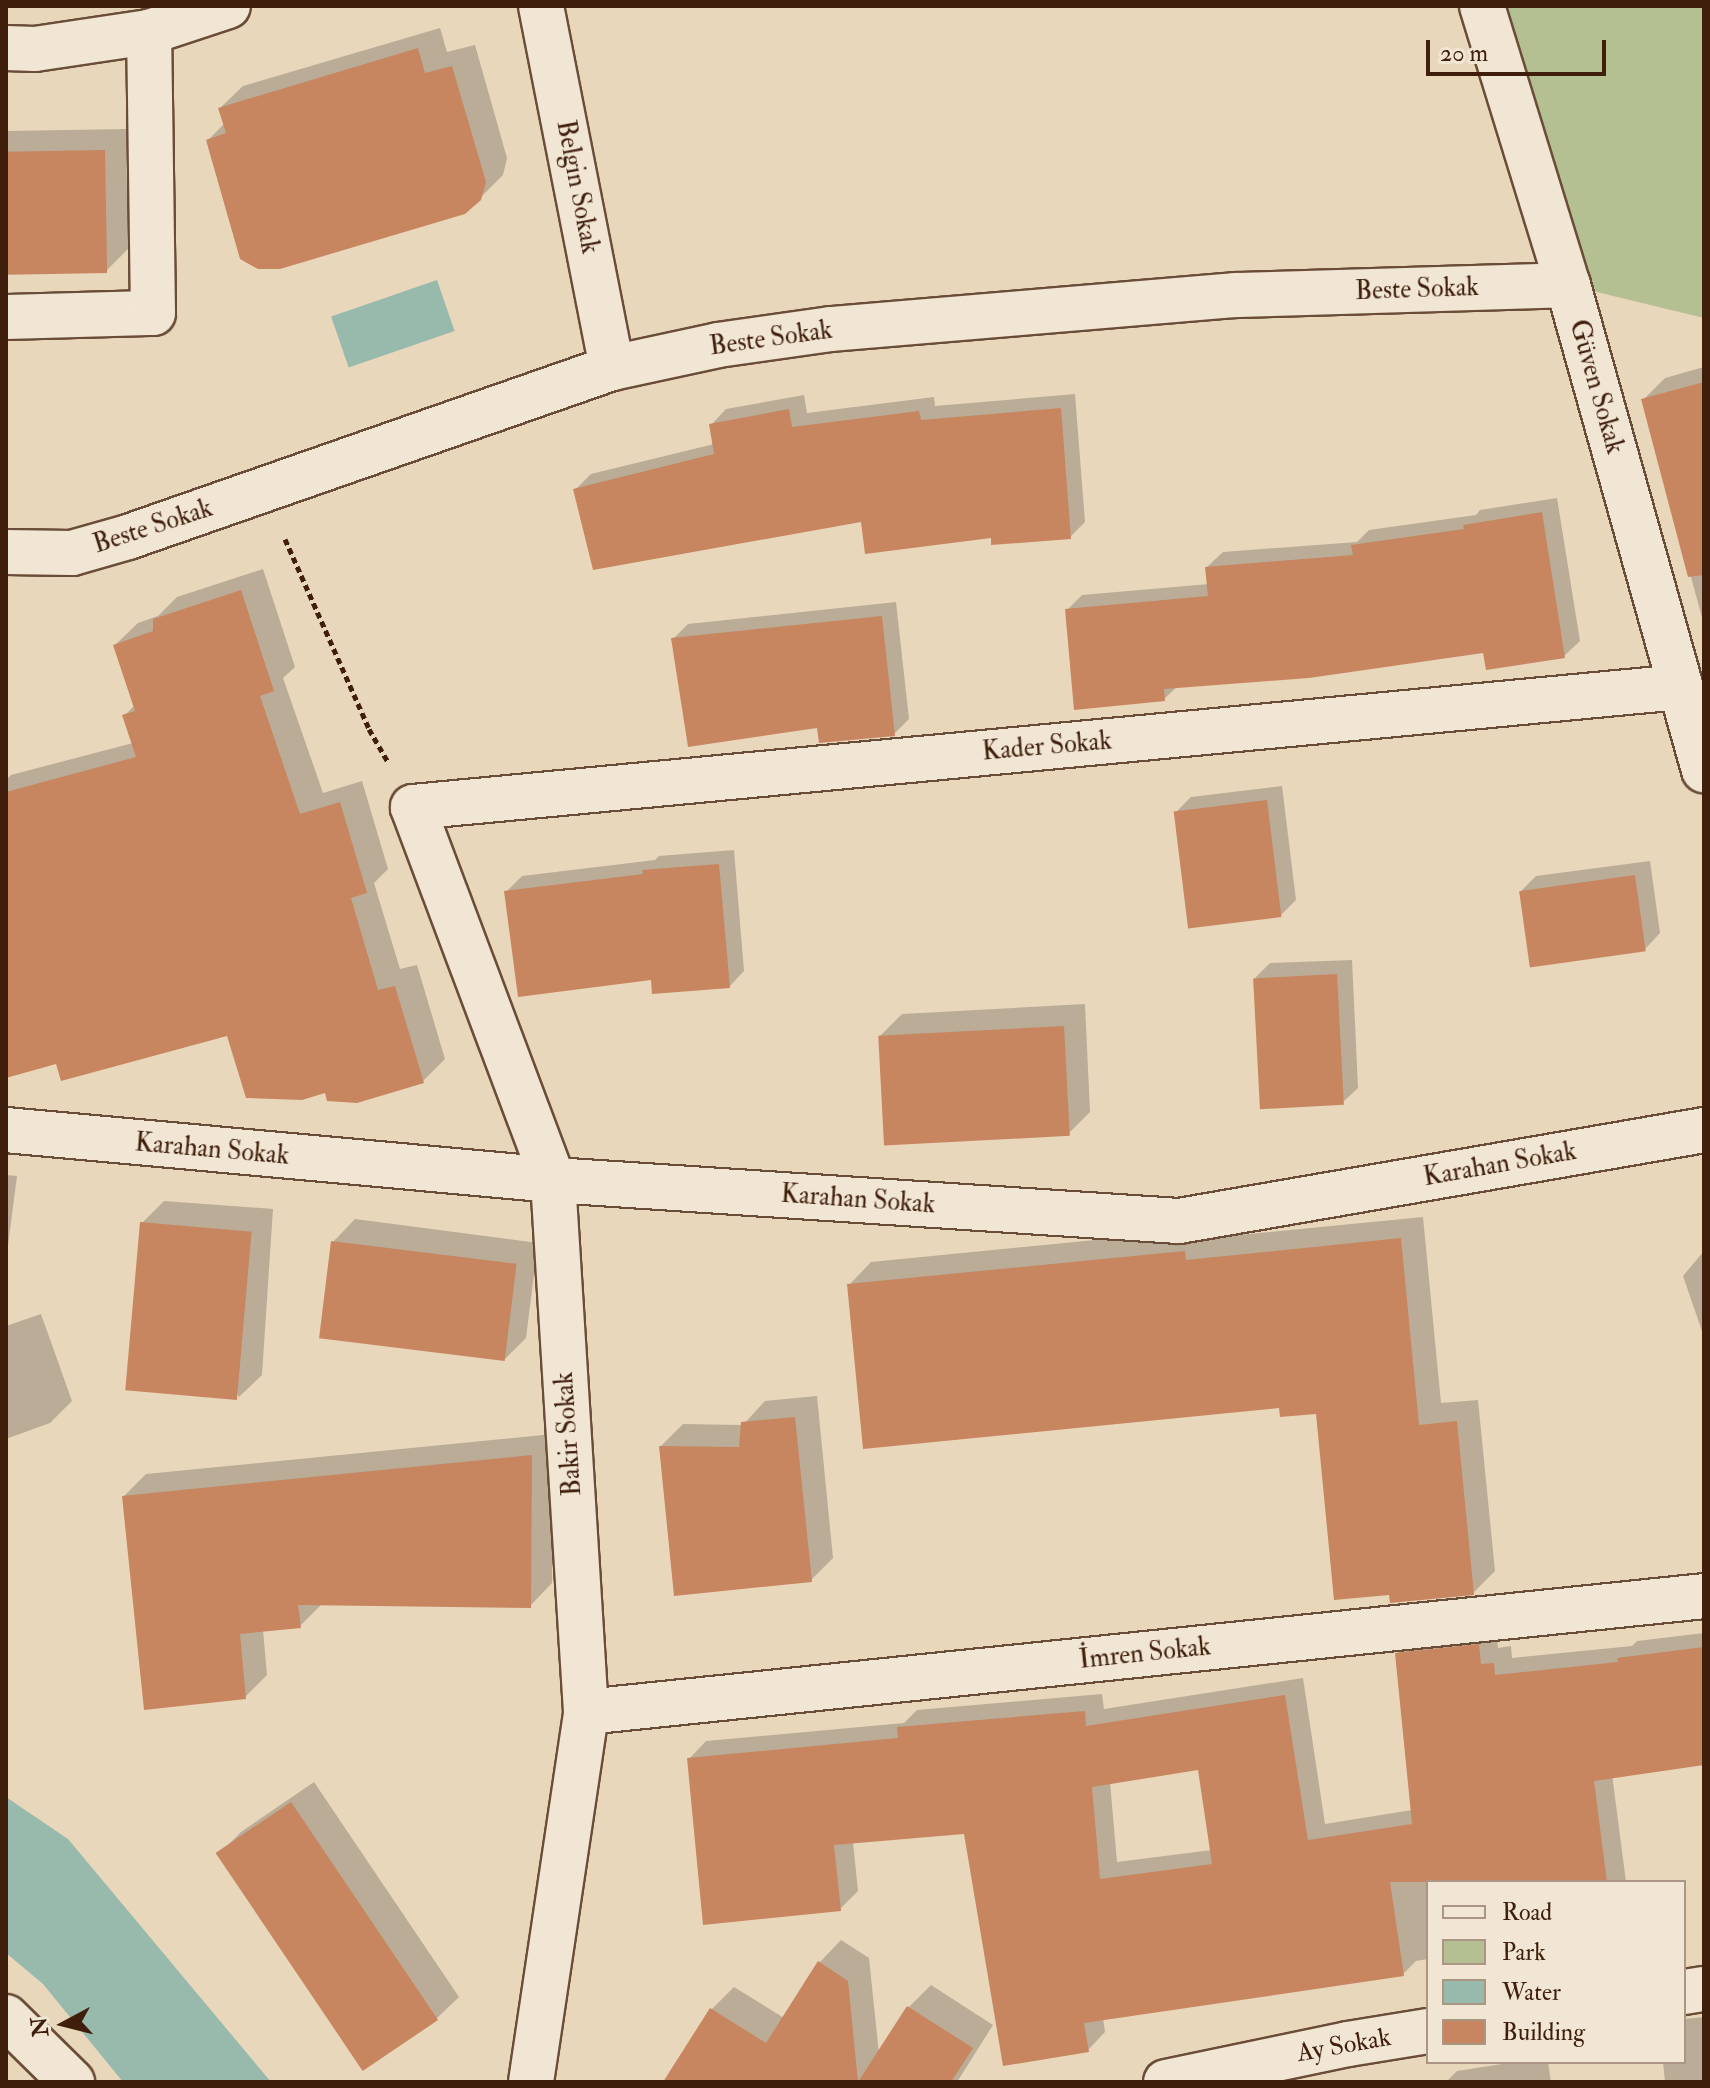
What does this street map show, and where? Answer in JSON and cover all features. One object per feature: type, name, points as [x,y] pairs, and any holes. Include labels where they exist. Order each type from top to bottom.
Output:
[{"type":"street","points":[[6,48],[35,49],[149,32],[228,6]]},
{"type":"street","name":"Belgin Sokak","points":[[541,6],[612,368]]},
{"type":"street","name":"Güven Sokak","points":[[1482,6],[1568,285],[1704,770]]},
{"type":"street","points":[[6,317],[153,313],[149,32]]},
{"type":"street","name":"Beste Sokak","points":[[6,552],[72,553],[128,537],[612,368],[718,345],[831,329],[1236,295],[1568,285]]},
{"type":"street","name":"Kader Sokak","points":[[413,807],[1680,687]]},
{"type":"street","name":"Bakir Sokak","points":[[413,807],[553,1180],[586,1712],[531,2082]]},
{"type":"street","name":"Karahan Sokak","points":[[6,1130],[553,1180],[1179,1221],[1704,1130]]},
{"type":"street","name":"İmren Sokak","points":[[586,1712],[1704,1596]]},
{"type":"street","points":[[6,2017],[72,2082]]},
{"type":"street","name":"Ay Sokak","points":[[1166,2082],[1348,2044],[1426,2031]]},
{"type":"path","points":[[264,490],[369,729]]},
{"type":"green space","points":[[1482,6],[1704,6],[1704,318],[1568,285]]},
{"type":"water","points":[[437,280],[455,331],[349,368],[331,316]]},
{"type":"water","points":[[6,1797],[68,1839],[271,2082],[123,2082],[43,1984],[6,1953]]},
{"type":"building","points":[[418,48],[425,73],[452,66],[486,182],[481,200],[465,214],[280,269],[258,269],[240,259],[206,140],[226,133],[218,108]]},
{"type":"building","points":[[105,150],[107,273],[8,275],[6,152]]},
{"type":"building","points":[[1704,382],[1704,575],[1688,577],[1641,399]]},
{"type":"building","points":[[1061,408],[1071,539],[991,545],[991,538],[865,554],[861,522],[593,570],[573,489],[714,454],[709,424],[789,409],[792,427],[919,411],[921,420]]},
{"type":"building","points":[[1542,512],[1565,658],[1486,670],[1483,653],[1309,678],[1164,689],[1165,701],[1074,710],[1065,609],[1208,596],[1205,567],[1353,555],[1351,545],[1464,529],[1463,525]]},
{"type":"building","points":[[241,590],[274,691],[260,696],[300,814],[340,802],[367,893],[351,898],[378,990],[395,986],[424,1083],[357,1103],[327,1101],[325,1093],[302,1100],[246,1098],[227,1036],[61,1081],[56,1064],[6,1078],[6,792],[136,757],[122,715],[135,711],[113,645],[153,631],[153,619]]},
{"type":"building","points":[[882,616],[895,736],[819,743],[817,728],[688,747],[671,638]]},
{"type":"building","points":[[1267,800],[1281,917],[1188,929],[1174,811]]},
{"type":"building","points":[[719,864],[730,988],[652,994],[651,980],[518,997],[504,891],[643,874],[642,870]]},
{"type":"building","points":[[1635,875],[1646,951],[1530,968],[1519,891]]},
{"type":"building","points":[[1337,974],[1344,1105],[1260,1109],[1253,978]]},
{"type":"building","points":[[1064,1026],[1070,1136],[884,1146],[878,1036]]},
{"type":"building","points":[[140,1222],[252,1232],[237,1400],[125,1390]]},
{"type":"building","points":[[1401,1238],[1419,1425],[1457,1421],[1474,1595],[1390,1603],[1389,1595],[1334,1600],[1316,1414],[1280,1417],[1279,1408],[863,1449],[847,1284],[1185,1251],[1186,1260]]},
{"type":"building","points":[[331,1241],[517,1264],[505,1361],[319,1338]]},
{"type":"building","points":[[795,1417],[812,1582],[674,1596],[659,1446],[739,1447],[741,1422]]},
{"type":"building","points":[[532,1455],[531,1608],[298,1605],[301,1628],[240,1634],[246,1699],[144,1710],[122,1496]]},
{"type":"building","points":[[1479,1644],[1481,1664],[1494,1663],[1495,1675],[1618,1662],[1617,1658],[1704,1647],[1704,1765],[1594,1781],[1607,1880],[1390,1882],[1404,1976],[1084,2023],[1089,2052],[1003,2066],[964,1834],[834,1845],[841,1911],[703,1925],[687,1758],[898,1738],[897,1727],[1085,1711],[1086,1726],[1285,1695],[1308,1840],[1412,1824],[1395,1653]],"holes":[[[1198,1770],[1212,1864],[1100,1879],[1092,1787]]]},
{"type":"building","points":[[291,1802],[438,2020],[363,2071],[216,1853]]},
{"type":"building","points":[[818,1961],[848,1981],[858,2082],[663,2082],[710,2008],[766,2043]]},
{"type":"building","points":[[907,2006],[973,2048],[951,2082],[858,2082]]}]
